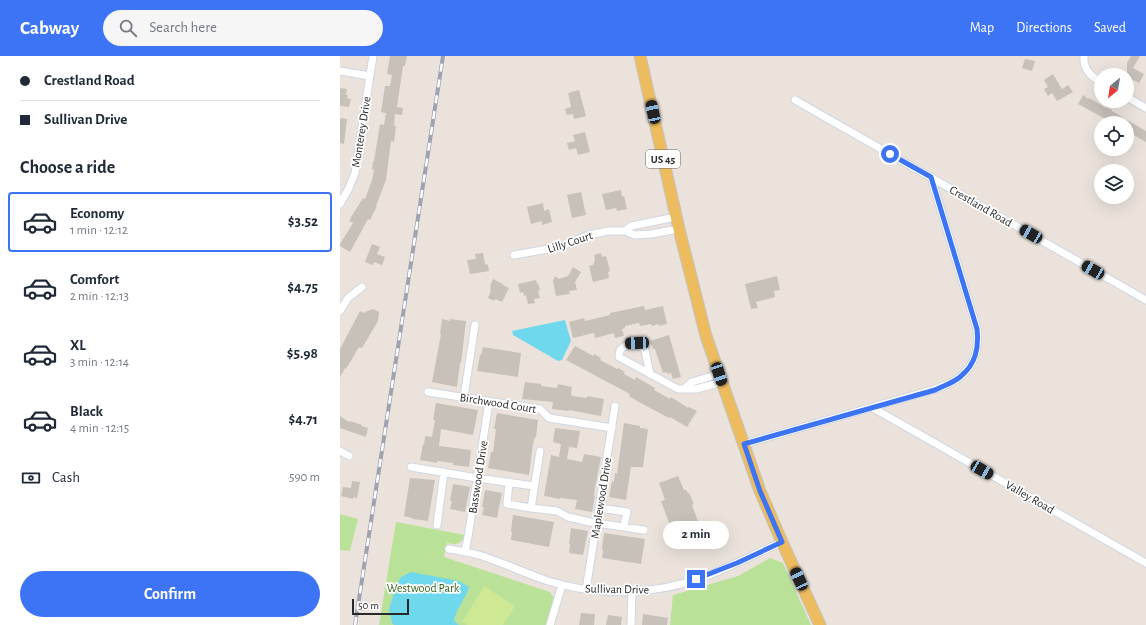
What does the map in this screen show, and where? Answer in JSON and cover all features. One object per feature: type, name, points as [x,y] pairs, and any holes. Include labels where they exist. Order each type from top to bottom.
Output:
[{"type":"main road","name":"US 45","points":[[640,56],[676,217],[706,336],[760,491],[820,625]]},
{"type":"street","name":"Monterey Drive","points":[[340,204],[355,173],[373,56]]},
{"type":"street","points":[[1084,56],[1087,72],[1094,77]]},
{"type":"street","points":[[340,70],[370,76]]},
{"type":"street","name":"Crestland Road","points":[[795,100],[1146,300]]},
{"type":"street","points":[[1134,101],[1146,108]]},
{"type":"street","points":[[744,444],[935,390],[960,377],[969,368],[977,351],[977,329],[931,177]]},
{"type":"street","name":"Lilly Court","points":[[625,231],[631,226],[676,217]]},
{"type":"street","name":"Lilly Court","points":[[514,255],[560,247],[588,235],[608,230],[625,231],[635,236],[679,228]]},
{"type":"street","points":[[340,312],[348,298],[362,287]]},
{"type":"street","points":[[464,397],[475,325]]},
{"type":"street","points":[[650,374],[646,350],[637,343],[627,344],[620,350],[619,357],[650,374],[678,389],[696,389],[721,378]]},
{"type":"street","name":"Birchwood Court","points":[[428,392],[540,409],[549,418],[612,428]]},
{"type":"street","name":"Basswood Drive","points":[[465,552],[489,402]]},
{"type":"street","name":"Maplewood Drive","points":[[586,590],[615,406]]},
{"type":"street","name":"Valley Road","points":[[873,408],[1146,563]]},
{"type":"street","points":[[340,451],[349,456]]},
{"type":"street","points":[[531,508],[540,451]]},
{"type":"street","points":[[411,467],[534,486]]},
{"type":"street","points":[[436,525],[444,472]]},
{"type":"street","points":[[509,482],[507,504],[557,511],[568,517],[590,522],[644,530]]},
{"type":"street","points":[[600,508],[627,512],[624,526]]},
{"type":"street","name":"Sullivan Drive","points":[[450,549],[484,557],[547,581],[562,585],[586,590],[632,592],[686,583],[707,576],[782,542]]},
{"type":"street","points":[[550,625],[562,585]]},
{"type":"street","points":[[630,625],[632,592]]},
{"type":"green space","points":[[340,514],[358,519],[350,551],[340,550]]},
{"type":"green space","name":"Westwood Park","points":[[396,522],[465,535],[458,544],[447,543],[444,557],[550,592],[554,598],[547,625],[379,625]]},
{"type":"green space","points":[[770,558],[783,563],[811,625],[670,625],[673,595],[738,576]]},
{"type":"green space","points":[[484,586],[515,606],[503,625],[468,625],[462,622]]},
{"type":"water","points":[[565,320],[571,341],[562,360],[558,361],[513,335],[512,331]]},
{"type":"water","points":[[411,572],[459,581],[469,587],[466,596],[455,616],[454,621],[459,625],[394,625],[392,623],[389,609],[396,586],[401,577]]},
{"type":"building","points":[[390,56],[407,56],[405,66],[403,66],[397,107],[403,108],[402,115],[395,114],[394,126],[396,126],[394,142],[391,141],[386,180],[377,206],[350,252],[340,246],[340,244],[353,223],[349,221],[363,198],[365,199],[372,180],[374,170],[372,169],[373,161],[380,124],[384,125],[386,113],[381,112],[385,86],[390,86],[392,75],[387,74]]},
{"type":"building","points":[[1131,56],[1140,56],[1133,68],[1127,68],[1127,63]]},
{"type":"building","points":[[1025,59],[1035,61],[1032,71],[1022,68]]},
{"type":"building","points":[[1134,69],[1144,74],[1139,83],[1134,80]]},
{"type":"building","points":[[1053,74],[1062,89],[1068,85],[1073,92],[1057,101],[1052,93],[1048,96],[1044,89],[1048,87],[1044,80]]},
{"type":"building","points":[[340,88],[347,89],[347,98],[351,99],[349,107],[340,106]]},
{"type":"building","points":[[579,90],[586,116],[574,119],[573,114],[567,115],[565,109],[571,107],[568,93]]},
{"type":"building","points":[[1083,95],[1094,101],[1094,108],[1108,108],[1120,116],[1100,116],[1078,104]]},
{"type":"building","points":[[340,118],[347,119],[344,144],[340,143]]},
{"type":"building","points":[[1134,124],[1146,131],[1146,142],[1134,135]]},
{"type":"building","points":[[585,132],[590,152],[578,155],[576,148],[569,150],[567,143],[575,141],[573,135]]},
{"type":"building","points":[[621,190],[627,209],[617,211],[616,208],[606,210],[602,194]]},
{"type":"building","points":[[581,192],[586,215],[572,218],[567,195]]},
{"type":"building","points":[[543,203],[544,211],[549,209],[552,222],[542,225],[542,221],[531,224],[527,207]]},
{"type":"building","points":[[372,244],[380,247],[377,254],[385,257],[382,265],[374,262],[373,265],[365,262]]},
{"type":"building","points":[[483,253],[485,264],[488,265],[489,271],[470,274],[467,260],[476,259],[475,254]]},
{"type":"building","points":[[601,253],[602,257],[606,256],[610,271],[608,272],[609,278],[593,282],[589,266],[593,265],[595,260],[594,255]]},
{"type":"building","points":[[573,267],[581,272],[575,282],[577,290],[569,291],[570,294],[556,296],[553,281],[555,276],[559,279],[568,276]]},
{"type":"building","points":[[777,276],[780,290],[774,291],[775,297],[756,302],[758,308],[751,309],[745,284]]},
{"type":"building","points":[[493,279],[509,288],[502,302],[495,299],[494,301],[488,298]]},
{"type":"building","points":[[536,280],[540,290],[538,291],[540,298],[534,299],[535,303],[528,304],[526,295],[524,296],[523,292],[520,293],[518,284]]},
{"type":"building","points":[[644,306],[645,310],[663,306],[667,324],[659,326],[658,324],[652,326],[651,324],[640,326],[639,323],[625,326],[625,328],[622,329],[624,336],[615,338],[614,333],[595,338],[594,333],[573,338],[569,322],[584,318],[585,321],[610,315],[610,313]]},
{"type":"building","points":[[373,309],[379,312],[378,321],[362,348],[359,347],[340,377],[340,349],[360,311],[364,313]]},
{"type":"building","points":[[442,319],[450,321],[450,319],[466,321],[457,387],[432,382],[441,334]]},
{"type":"building","points":[[669,335],[681,377],[673,379],[671,373],[663,373],[655,349],[653,349],[650,341]]},
{"type":"building","points":[[575,346],[593,356],[594,354],[601,358],[600,360],[625,372],[624,374],[635,380],[636,377],[670,399],[671,397],[688,408],[689,407],[697,411],[687,427],[637,401],[629,396],[630,394],[566,360]]},
{"type":"building","points":[[483,347],[521,353],[518,377],[477,371]]},
{"type":"building","points":[[525,382],[557,388],[558,384],[572,387],[572,396],[587,398],[587,396],[604,399],[601,416],[569,410],[552,409],[553,402],[522,399]]},
{"type":"building","points":[[436,403],[478,410],[473,435],[441,429],[439,446],[471,450],[469,467],[453,465],[453,463],[437,461],[437,463],[420,460],[425,436],[432,437]]},
{"type":"building","points":[[497,413],[538,420],[529,475],[488,468],[491,452],[493,452],[496,429],[494,429]]},
{"type":"building","points":[[340,416],[349,422],[350,421],[368,428],[366,437],[340,428]]},
{"type":"building","points":[[624,423],[648,429],[643,467],[631,467],[626,500],[609,497],[612,481],[614,482],[615,473],[617,474]]},
{"type":"building","points":[[555,428],[580,431],[577,448],[569,447],[567,459],[582,462],[584,454],[601,457],[592,512],[575,509],[577,500],[544,496],[551,455],[559,457],[561,444],[553,442]]},
{"type":"building","points":[[678,476],[684,490],[689,493],[694,504],[692,505],[703,535],[677,544],[661,501],[665,500],[659,483]]},
{"type":"building","points":[[410,478],[435,480],[428,521],[412,519],[404,516]]},
{"type":"building","points":[[352,481],[360,482],[357,498],[353,497],[353,499],[341,496],[343,487],[351,488]]},
{"type":"building","points":[[453,484],[470,487],[465,512],[450,509]]},
{"type":"building","points":[[485,490],[502,493],[497,518],[482,515]]},
{"type":"building","points":[[513,515],[554,522],[549,547],[511,540]]},
{"type":"building","points":[[571,528],[588,531],[583,555],[569,553]]},
{"type":"building","points":[[604,533],[645,539],[641,564],[602,558]]},
{"type":"building","points":[[581,613],[595,614],[594,625],[579,625]]},
{"type":"building","points":[[643,614],[668,618],[667,625],[642,625]]},
{"type":"building","points":[[608,615],[622,617],[621,625],[606,625]]},
{"type":"railway","points":[[355,625],[443,56]]},
{"type":"route","points":[[696,579],[707,576],[782,542],[760,491],[744,444],[935,390],[960,377],[969,368],[974,358],[977,351],[978,342],[977,329],[931,177],[890,154]]}]
